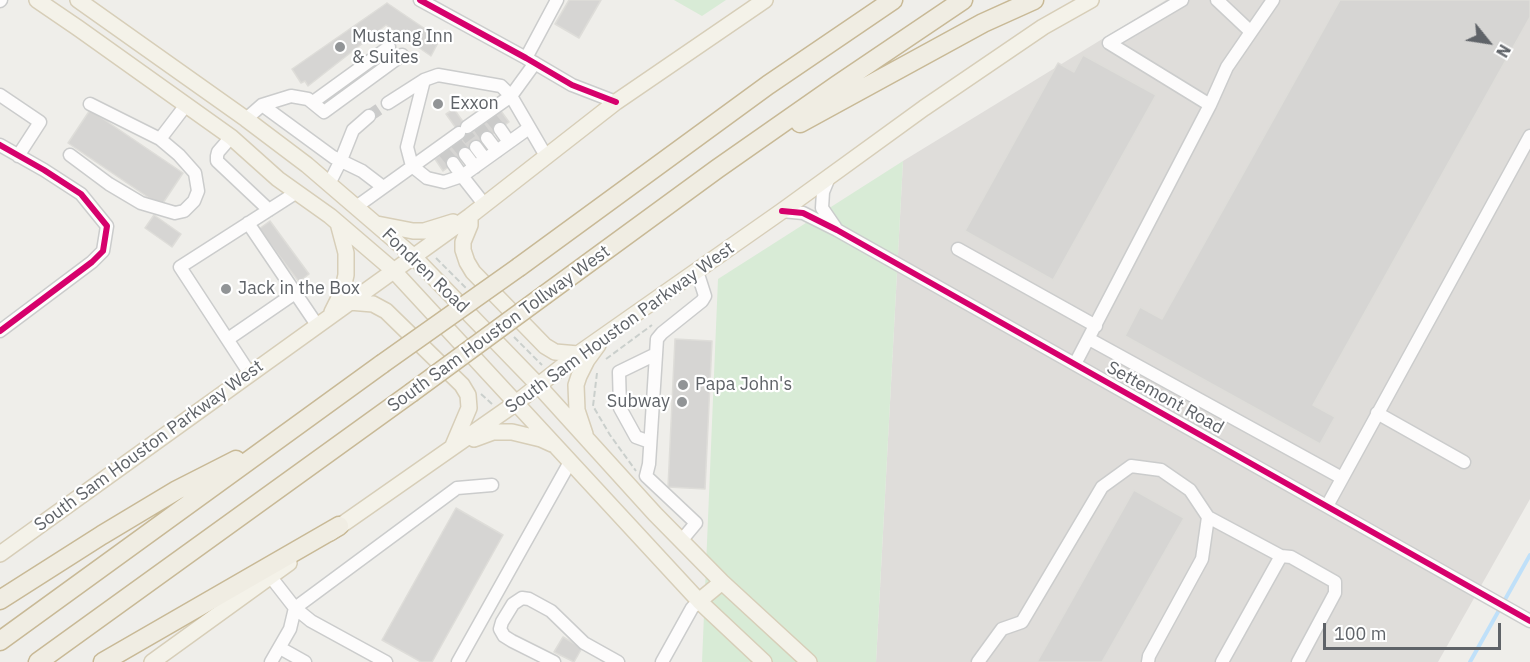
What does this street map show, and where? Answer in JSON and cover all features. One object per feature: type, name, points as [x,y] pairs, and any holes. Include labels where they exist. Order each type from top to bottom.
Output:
[{"type":"highway","points":[[0,641],[768,85],[893,0]]},
{"type":"highway","name":"South Sam Houston Tollway West","points":[[38,662],[717,169],[963,0]]},
{"type":"highway","points":[[717,169],[912,60],[983,23],[1034,0]]},
{"type":"highway","points":[[0,600],[177,490],[293,430]]},
{"type":"highway","points":[[103,662],[339,526]]},
{"type":"main road","name":"Fondren Road","points":[[37,0],[231,137],[278,179],[338,223],[393,270],[699,602],[764,662]]},
{"type":"main road","name":"Fondren Road","points":[[78,0],[307,165],[413,256],[587,440],[639,481],[681,541],[809,662]]},
{"type":"main road","name":"South Sam Houston Parkway West","points":[[0,554],[470,216],[616,102],[765,0]]},
{"type":"main road","name":"South Sam Houston Parkway West","points":[[152,662],[339,526],[516,403],[578,354],[924,108],[1043,27],[1091,0]]},
{"type":"main road","points":[[231,137],[246,119]]},
{"type":"main road","points":[[374,223],[424,231],[470,216],[470,225],[463,242],[463,250],[473,272],[545,346],[555,352],[578,354]]},
{"type":"main road","points":[[331,315],[342,292],[346,275],[346,253],[338,223]]},
{"type":"main road","points":[[349,302],[373,304],[386,311],[462,385],[468,395],[469,408],[452,448]]},
{"type":"main road","points":[[587,440],[578,410],[576,385],[587,360],[604,336]]},
{"type":"main road","points":[[452,448],[493,432],[512,432],[541,439],[555,446]]},
{"type":"main road","points":[[699,602],[722,582]]},
{"type":"street","points":[[420,0],[572,85],[616,102]]},
{"type":"street","points":[[356,207],[412,166],[442,149],[490,115],[511,96],[531,61],[557,0]]},
{"type":"street","points":[[1182,0],[1109,43],[1210,105]]},
{"type":"street","points":[[1217,0],[1251,32]]},
{"type":"street","points":[[1075,364],[1227,68],[1273,0]]},
{"type":"street","points":[[312,102],[389,46]]},
{"type":"street","points":[[246,119],[262,105],[291,96],[308,99],[324,112],[402,55]]},
{"type":"street","points":[[388,103],[424,80],[438,75],[501,86],[511,96],[546,156]]},
{"type":"street","points":[[424,80],[407,147],[412,166],[427,178],[444,183],[462,176],[530,128]]},
{"type":"street","points":[[0,95],[40,122],[18,156]]},
{"type":"street","points":[[70,155],[109,184],[141,203],[175,213],[184,211],[194,201],[198,191],[195,173],[160,139],[90,104]]},
{"type":"street","points":[[160,139],[186,105]]},
{"type":"street","points":[[262,105],[333,157],[362,171],[383,188]]},
{"type":"street","points":[[329,184],[353,130],[369,116]]},
{"type":"street","points":[[500,129],[509,142]]},
{"type":"street","points":[[1327,506],[1530,136]]},
{"type":"street","points":[[231,137],[218,152],[217,161],[269,210]]},
{"type":"street","points":[[487,138],[497,151]]},
{"type":"street","points":[[0,146],[45,170],[81,194],[107,226],[104,251],[0,331]]},
{"type":"street","points":[[470,150],[480,163]]},
{"type":"street","points":[[453,163],[484,204]]},
{"type":"street","points":[[830,175],[823,192],[822,208],[837,230]]},
{"type":"street","points":[[250,374],[180,267],[297,192]]},
{"type":"street","name":"Settemont Road","points":[[782,211],[803,213],[837,230],[1529,620]]},
{"type":"street","points":[[248,223],[317,325]]},
{"type":"street","points":[[958,249],[1096,326]]},
{"type":"street","points":[[681,541],[696,523],[639,481],[649,464],[657,339],[705,296],[697,271]]},
{"type":"street","points":[[228,339],[295,293]]},
{"type":"street","points":[[1089,339],[1342,478]]},
{"type":"street","points":[[650,442],[636,437],[620,408],[619,372],[656,354]]},
{"type":"street","points":[[1377,413],[1464,462]]},
{"type":"street","points":[[458,662],[570,462]]},
{"type":"street","points":[[978,662],[1002,629],[1022,622],[1102,487],[1131,466],[1161,470],[1190,490],[1208,517],[1281,556],[1291,557],[1335,582],[1335,593],[1298,662]]},
{"type":"street","points":[[272,662],[290,629],[296,608],[457,488],[492,485]]},
{"type":"street","points":[[1148,662],[1149,656],[1202,559],[1208,517]]},
{"type":"street","points":[[1222,662],[1281,556]]},
{"type":"street","points":[[270,576],[296,608],[311,621],[386,662]]},
{"type":"street","points":[[496,595],[513,604]]},
{"type":"street","points":[[554,662],[512,641],[504,636],[500,629],[513,604],[522,598],[551,611],[584,643],[618,662]]},
{"type":"street","points":[[662,662],[692,608],[699,602]]},
{"type":"street","points":[[280,648],[305,662]]},
{"type":"path","points":[[435,257],[468,291]]},
{"type":"path","points":[[607,358],[652,326]]},
{"type":"path","points":[[510,333],[544,367]]},
{"type":"path","points":[[597,365],[593,406],[639,481]]},
{"type":"shaded area","points":[[1166,0],[1530,0],[1530,499],[1438,662],[876,662],[903,161]]},
{"type":"green space","points":[[674,0],[726,0],[702,16]]},
{"type":"green space","points":[[903,161],[876,662],[702,662],[718,279]]},
{"type":"building","points":[[569,0],[601,0],[579,38],[555,24]]},
{"type":"building","points":[[1340,0],[1530,0],[1530,17],[1313,405],[1335,417],[1320,444],[1125,336],[1140,307],[1162,319]]},
{"type":"building","name":"Mustang Inn & Suites","points":[[387,3],[440,39],[431,56],[386,25],[308,86],[305,81],[301,83],[292,69]]},
{"type":"building","points":[[1083,55],[1156,95],[1053,280],[965,231],[1058,63],[1074,72]]},
{"type":"building","points":[[454,109],[471,133],[501,111],[509,122],[443,171],[435,159],[463,138],[446,114]]},
{"type":"building","points":[[90,110],[183,173],[161,206],[68,143]]},
{"type":"building","points":[[154,215],[181,234],[172,247],[145,228]]},
{"type":"building","points":[[270,221],[309,274],[299,282],[259,229]]},
{"type":"building","points":[[675,339],[712,341],[705,489],[668,487]]},
{"type":"building","points":[[1134,490],[1184,518],[1102,662],[1037,662]]},
{"type":"building","points":[[456,508],[503,535],[432,662],[421,662],[382,640]]},
{"type":"building","points":[[563,637],[582,648],[574,662],[554,652]]},
{"type":"waterway","points":[[1470,662],[1530,555]]},
{"type":"tunnel","points":[[369,116],[388,103]]},
{"type":"tunnel","points":[[491,118],[500,129]]},
{"type":"tunnel","points":[[479,127],[487,138]]},
{"type":"tunnel","points":[[463,130],[476,147]]},
{"type":"tunnel","points":[[456,143],[465,154]]},
{"type":"tunnel","points":[[444,152],[453,163]]},
{"type":"cycle path","points":[[420,0],[572,85],[616,102]]},
{"type":"cycle path","points":[[0,145],[81,194],[107,226],[103,251],[92,262],[0,331]]},
{"type":"cycle path","points":[[782,211],[803,213],[837,230],[1530,621]]},
{"type":"place","name":"Mustang Inn & Suites","points":[[340,47]]},
{"type":"place","name":"Exxon","points":[[438,104]]},
{"type":"place","name":"Jack in the Box","points":[[226,289]]},
{"type":"place","name":"Papa John's","points":[[683,385]]},
{"type":"place","name":"Subway","points":[[682,402]]}]
